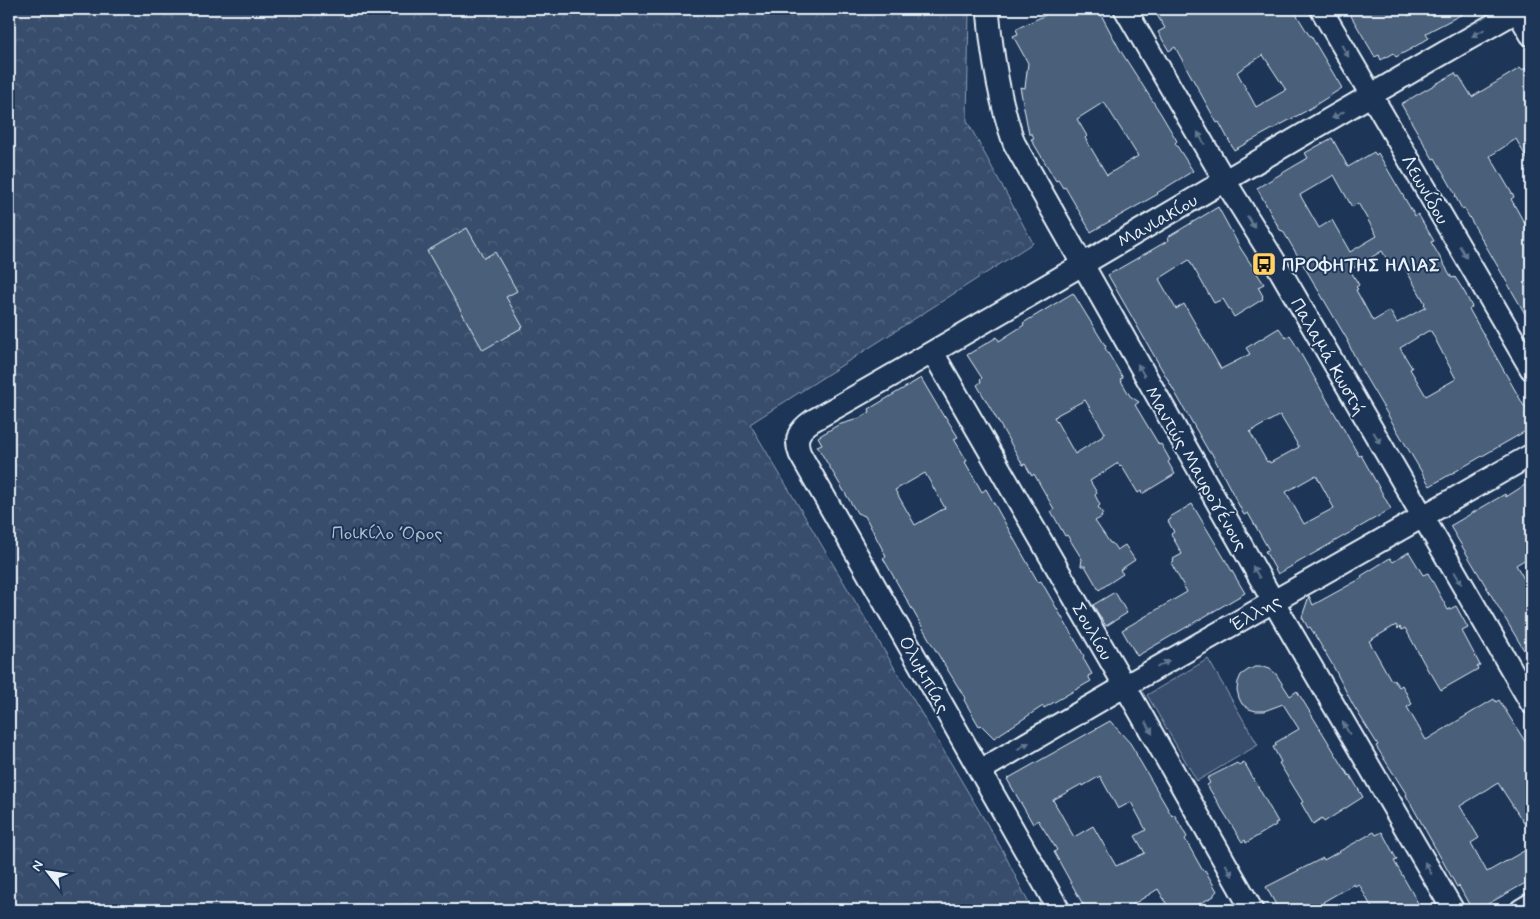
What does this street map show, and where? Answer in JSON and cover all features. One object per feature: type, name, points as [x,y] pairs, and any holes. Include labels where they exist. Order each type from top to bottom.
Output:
[{"type":"street","name":"Μαντώς Μαυρογένους","points":[[988,9],[999,93],[1014,143],[1273,601],[1453,910]]},
{"type":"street","name":"Παλαμά Κωστή","points":[[1126,9],[1531,703]]},
{"type":"street","name":"Λεωνίδου","points":[[1321,9],[1531,370]]},
{"type":"street","name":"Μανιακίου","points":[[798,436],[802,428],[812,421],[933,353],[1081,264],[1518,9]]},
{"type":"street","points":[[1518,9],[1531,35]]},
{"type":"street","name":"Σουλίου","points":[[933,353],[1252,910]]},
{"type":"street","name":"Ολυμπίας","points":[[798,436],[797,446],[800,454],[1059,910]]},
{"type":"street","name":"Έλλης","points":[[980,770],[1273,601],[1531,456]]},
{"type":"street","points":[[1521,910],[1531,904]]},
{"type":"green space","name":"Ποικίλο Όρος","points":[[9,9],[969,9],[967,121],[1033,243],[750,424],[1003,851],[1032,910],[9,910]]},
{"type":"green space","points":[[1208,659],[1258,745],[1197,781],[1147,695]]},
{"type":"building","points":[[1058,9],[1098,9],[1120,50],[1161,114],[1177,141],[1175,143],[1193,171],[1158,194],[1091,232],[1065,187],[1063,188],[1058,180],[1056,181],[1031,139],[1034,138],[1032,134],[1029,134],[1020,87],[1025,88],[1028,63],[1013,36],[1018,34],[1016,29]],"holes":[[[1104,102],[1138,156],[1107,175],[1085,138],[1087,136],[1077,119]]]},
{"type":"building","points":[[1153,9],[1293,9],[1342,88],[1306,111],[1234,150],[1175,47],[1169,51],[1158,32],[1165,28]],"holes":[[[1263,55],[1286,90],[1256,107],[1237,72]]]},
{"type":"building","points":[[1347,9],[1404,9],[1408,16],[1420,9],[1472,9],[1426,33],[1429,38],[1411,49],[1396,57],[1393,53],[1381,60],[1379,55],[1375,57]]},
{"type":"building","points":[[1520,68],[1522,70],[1525,68],[1531,78],[1531,166],[1516,139],[1490,156],[1514,197],[1511,199],[1531,235],[1531,324],[1464,208],[1462,209],[1435,158],[1433,159],[1401,104],[1455,73],[1457,77],[1459,76],[1472,97]]},
{"type":"building","points":[[1332,138],[1348,167],[1374,152],[1376,155],[1378,153],[1415,216],[1418,214],[1434,241],[1431,242],[1452,278],[1455,277],[1465,293],[1472,307],[1469,309],[1531,416],[1531,428],[1430,486],[1363,373],[1348,341],[1283,231],[1280,230],[1257,188],[1308,158],[1305,153]],"holes":[[[1334,175],[1352,207],[1358,203],[1377,236],[1350,252],[1332,220],[1319,228],[1300,195]],[[1382,251],[1393,269],[1402,263],[1426,307],[1397,323],[1390,311],[1373,321],[1356,290],[1358,289],[1356,287],[1359,285],[1350,270]],[[1431,331],[1456,379],[1426,396],[1400,348]]]},
{"type":"building","points":[[1218,207],[1241,249],[1264,284],[1258,287],[1263,299],[1234,317],[1223,299],[1214,303],[1189,260],[1159,279],[1176,309],[1184,304],[1221,369],[1250,354],[1246,348],[1279,328],[1286,338],[1290,335],[1391,509],[1278,574],[1265,551],[1269,550],[1248,513],[1244,515],[1211,452],[1209,452],[1108,275],[1169,240],[1168,237]],"holes":[[[1280,415],[1299,447],[1270,463],[1269,461],[1267,462],[1250,432]],[[1316,475],[1334,508],[1304,524],[1286,492]]]},
{"type":"building","points":[[467,228],[484,258],[495,252],[517,291],[506,297],[523,327],[483,350],[427,251]]},
{"type":"building","points":[[1073,293],[1106,347],[1123,378],[1120,379],[1130,396],[1139,402],[1135,405],[1159,445],[1161,444],[1175,474],[1142,494],[1141,491],[1138,493],[1118,463],[1090,481],[1097,493],[1095,495],[1100,505],[1098,507],[1103,514],[1101,515],[1102,517],[1095,521],[1117,550],[1125,545],[1135,560],[1120,570],[1123,574],[1099,590],[1085,566],[1081,566],[1082,559],[1067,535],[1065,536],[1051,511],[1054,509],[1034,474],[1032,476],[1025,464],[1023,465],[977,385],[981,382],[982,378],[967,355],[997,337],[999,341],[1024,325],[1023,323]],"holes":[[[1085,400],[1105,433],[1075,454],[1054,417]]]},
{"type":"building","points":[[921,378],[958,437],[954,439],[982,492],[986,489],[1038,582],[1041,581],[1079,647],[1092,674],[1088,676],[1091,681],[1044,708],[1043,706],[994,738],[981,725],[979,726],[964,700],[965,698],[883,558],[886,556],[865,516],[857,513],[817,446],[822,444],[818,437],[838,425],[858,419],[870,412],[869,409]],"holes":[[[925,473],[945,508],[915,525],[895,490]]]},
{"type":"building","points":[[1531,481],[1531,556],[1516,565],[1531,591],[1531,662],[1450,526],[1505,494],[1506,497]]},
{"type":"building","points":[[1192,504],[1245,593],[1137,656],[1122,630],[1187,592],[1171,563],[1174,561],[1173,559],[1182,554],[1171,534],[1174,532],[1168,521],[1171,519],[1170,517]]},
{"type":"building","points":[[1409,552],[1423,575],[1428,573],[1448,610],[1456,606],[1468,628],[1462,631],[1480,665],[1477,667],[1478,669],[1441,690],[1405,628],[1402,630],[1400,627],[1398,629],[1396,625],[1369,641],[1391,680],[1393,679],[1399,687],[1402,685],[1412,704],[1407,707],[1426,740],[1494,699],[1496,702],[1499,700],[1531,751],[1531,834],[1498,783],[1460,806],[1479,838],[1471,843],[1487,872],[1531,847],[1531,880],[1477,910],[1472,910],[1459,886],[1457,887],[1407,795],[1353,705],[1332,664],[1302,617],[1309,596],[1313,605],[1362,578],[1361,576],[1390,558],[1393,562]]},
{"type":"building","points":[[1115,592],[1127,613],[1106,626],[1093,605]]},
{"type":"building","points":[[1255,667],[1270,669],[1276,674],[1290,696],[1297,691],[1363,797],[1324,822],[1322,818],[1313,824],[1301,803],[1303,802],[1279,763],[1281,762],[1273,747],[1277,745],[1275,743],[1299,729],[1283,704],[1264,711],[1256,711],[1242,704],[1239,698],[1237,690],[1241,675]]},
{"type":"building","points":[[1110,721],[1130,743],[1172,816],[1174,814],[1187,837],[1185,839],[1217,891],[1214,896],[1188,910],[1170,910],[1158,889],[1124,910],[1086,910],[1054,852],[1057,850],[1038,820],[1033,824],[1007,779]],"holes":[[[1100,776],[1118,809],[1131,802],[1146,830],[1135,836],[1145,853],[1116,866],[1093,826],[1074,837],[1053,800]]]},
{"type":"building","points":[[1244,762],[1278,822],[1246,843],[1245,840],[1242,842],[1207,785],[1210,783],[1207,778],[1237,763],[1239,765]]},
{"type":"building","points":[[1374,832],[1376,835],[1382,832],[1397,860],[1394,861],[1422,910],[1373,910],[1359,884],[1355,886],[1354,884],[1323,902],[1328,910],[1279,910],[1266,887],[1323,858],[1324,860]]},
{"type":"place","name":"ΠΡΟΦΗΤΗΣ ΗΛΙΑΣ","points":[[1264,264]]}]
